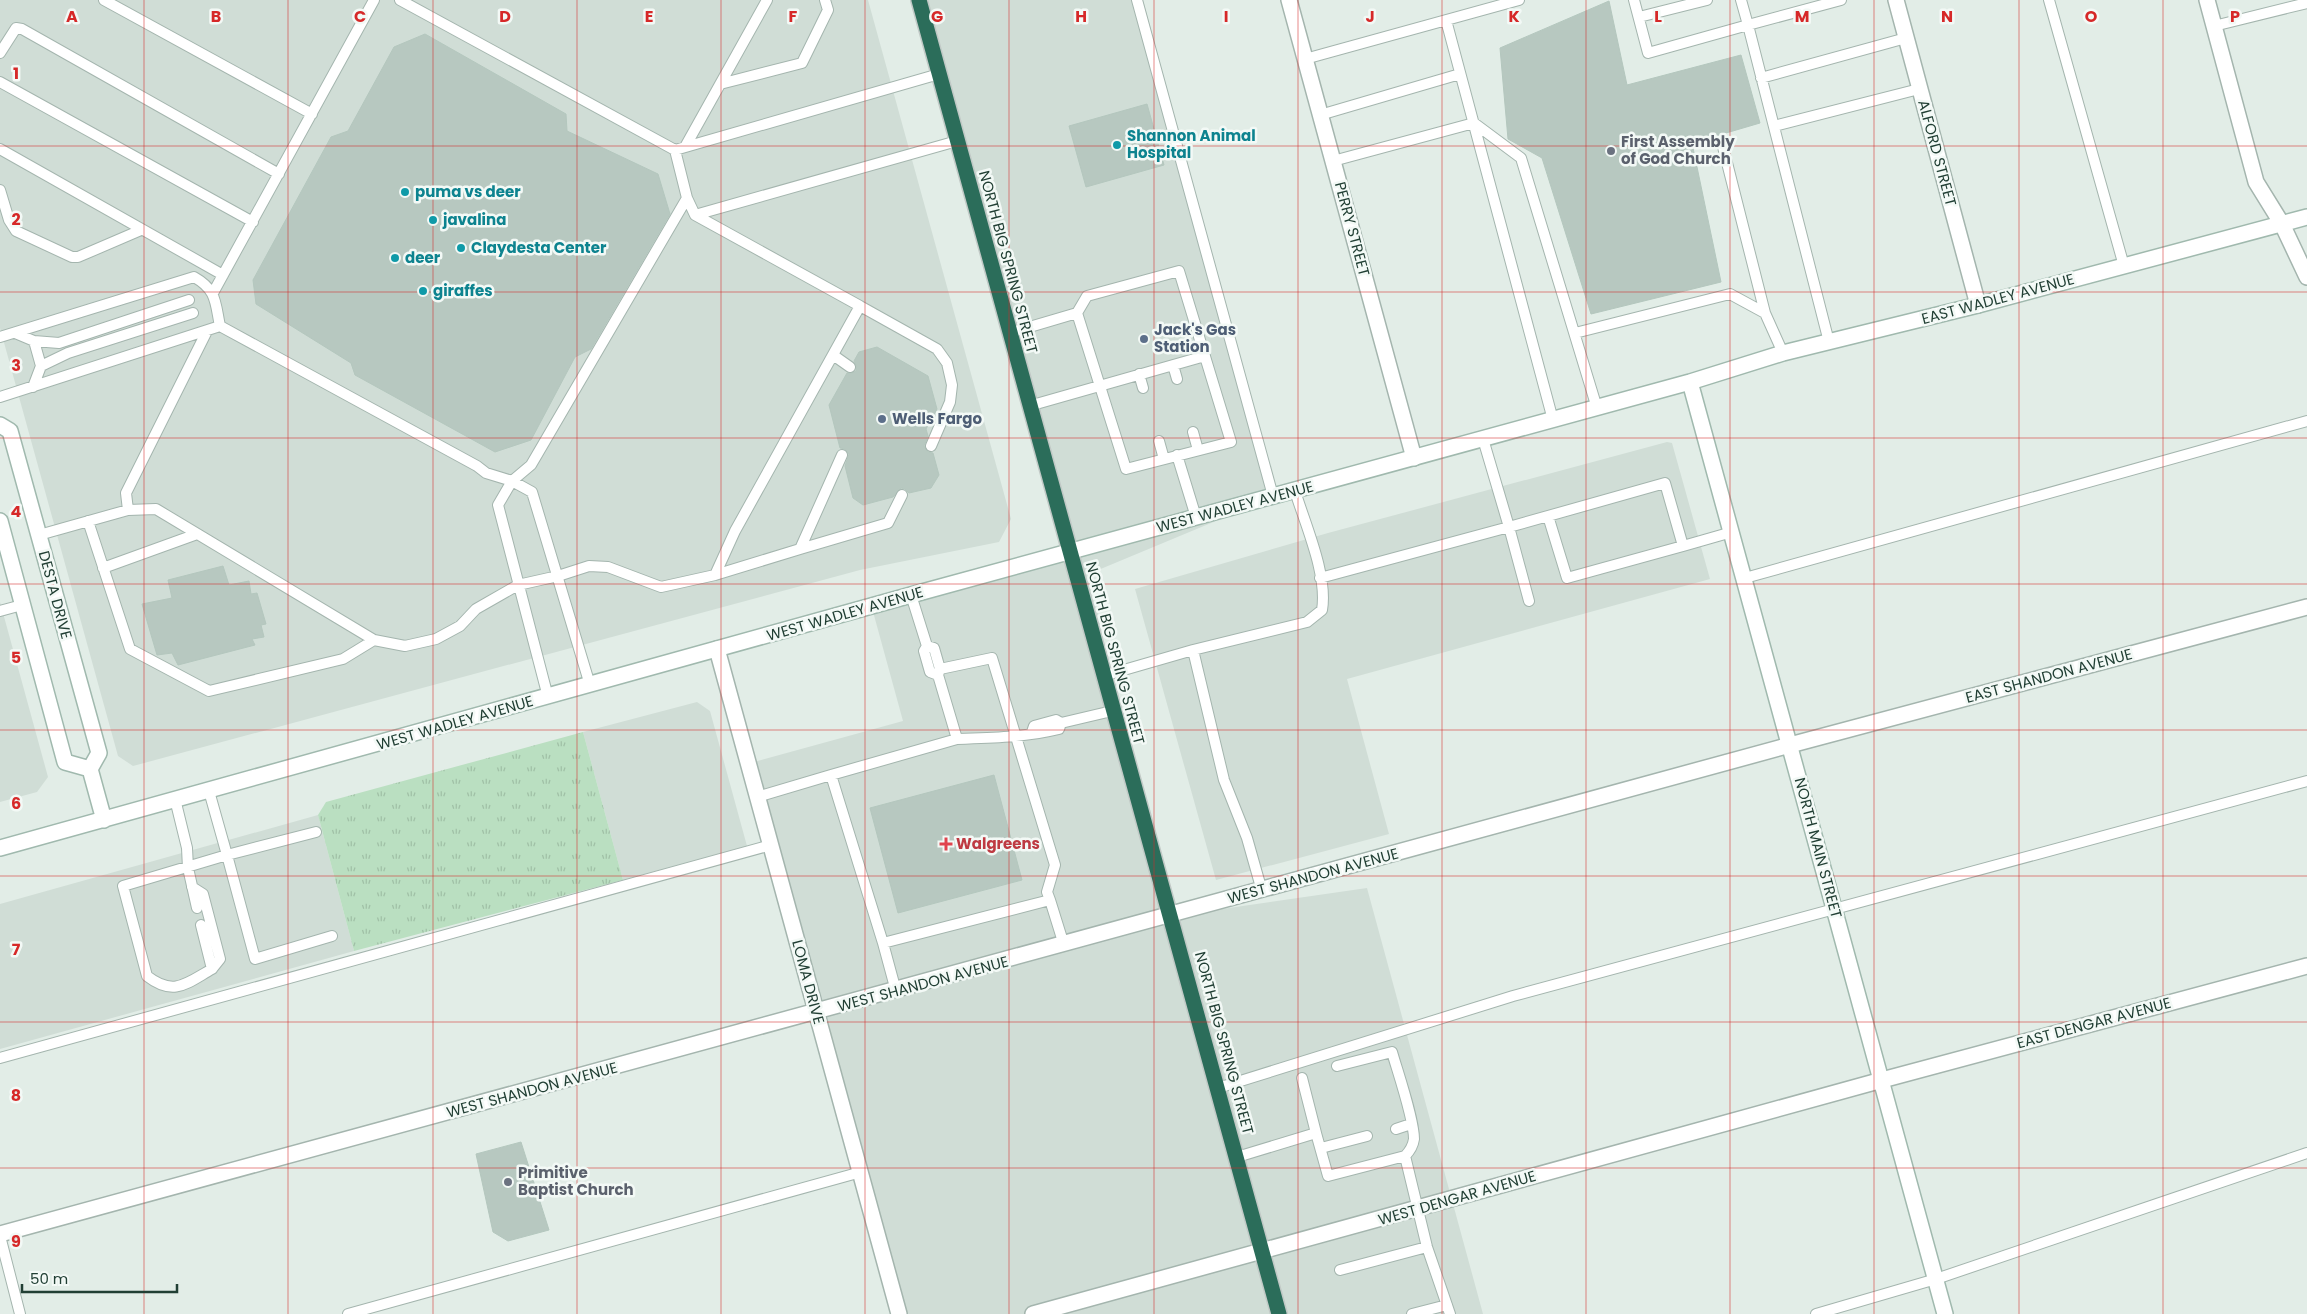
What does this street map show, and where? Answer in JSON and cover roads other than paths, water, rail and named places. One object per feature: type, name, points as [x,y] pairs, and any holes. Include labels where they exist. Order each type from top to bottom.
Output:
[{"type":"highway","name":"NORTH BIG SPRING STREET","points":[[919,0],[1068,552],[1171,916],[1279,1314]]},
{"type":"street","name":"PERRY STREET","points":[[1289,0],[1414,458]]},
{"type":"street","name":"ALFORD STREET","points":[[1896,0],[1978,306]]},
{"type":"street","points":[[2207,0],[2256,182],[2282,224],[2307,277]]},
{"type":"street","name":"EAST WADLEY AVENUE","points":[[1690,382],[1782,354],[1978,306],[2307,217]]},
{"type":"street","name":"WEST WADLEY AVENUE","points":[[0,848],[910,595],[1690,382]]},
{"type":"street","name":"NORTH MAIN STREET","points":[[1690,382],[1945,1314]]},
{"type":"street","name":"DESTA DRIVE","points":[[0,425],[10,431],[99,753],[90,769]]},
{"type":"street","points":[[0,521],[64,762],[90,769],[104,820]]},
{"type":"street","name":"EAST SHANDON AVENUE","points":[[1790,745],[2307,607]]},
{"type":"street","name":"LOMA DRIVE","points":[[717,649],[899,1314]]},
{"type":"street","name":"WEST SHANDON AVENUE","points":[[0,1235],[817,1013],[1790,745]]},
{"type":"street","name":"EAST DENGAR AVENUE","points":[[1882,1080],[2307,966]]},
{"type":"street","name":"WEST DENGAR AVENUE","points":[[1033,1314],[1882,1080]]},
{"type":"lane","points":[[104,0],[312,114]]},
{"type":"lane","points":[[214,294],[374,0]]},
{"type":"lane","points":[[400,0],[415,3],[680,149],[939,74]]},
{"type":"lane","points":[[767,0],[720,84],[680,149],[686,198],[695,215],[937,349],[947,363],[952,385],[950,402],[931,446]]},
{"type":"lane","points":[[720,84],[802,63],[828,10],[825,0]]},
{"type":"lane","points":[[1137,0],[1273,496]]},
{"type":"lane","points":[[1305,59],[1519,0]]},
{"type":"lane","points":[[1634,0],[1648,53],[1841,0]]},
{"type":"lane","points":[[1638,17],[1707,0]]},
{"type":"lane","points":[[1741,0],[1829,342]]},
{"type":"lane","points":[[2049,0],[2124,266]]},
{"type":"lane","points":[[2214,26],[2307,3]]},
{"type":"lane","points":[[1446,20],[1553,420]]},
{"type":"lane","points":[[0,53],[12,31],[16,28],[22,28],[279,174]]},
{"type":"lane","points":[[1761,78],[1906,38]]},
{"type":"lane","points":[[1320,114],[1460,74]]},
{"type":"lane","points":[[0,82],[253,222]]},
{"type":"lane","points":[[1774,126],[1920,88]]},
{"type":"lane","points":[[1333,161],[1474,123]]},
{"type":"lane","points":[[1474,123],[1521,158],[1597,408]]},
{"type":"lane","points":[[695,215],[957,141]]},
{"type":"lane","points":[[1722,143],[1765,313],[1782,354]]},
{"type":"lane","points":[[0,149],[223,275]]},
{"type":"lane","points":[[0,190],[9,220],[16,232],[72,257],[78,257],[141,230]]},
{"type":"lane","points":[[548,697],[498,505],[512,481],[531,465],[686,198]]},
{"type":"lane","points":[[1009,333],[1077,313],[1087,296],[1179,271],[1231,442],[1126,469],[1077,313]]},
{"type":"lane","points":[[0,338],[194,277],[207,285],[214,294],[220,326]]},
{"type":"lane","points":[[1575,333],[1730,294],[1765,313]]},
{"type":"lane","points":[[15,333],[34,342],[59,342],[189,300]]},
{"type":"lane","points":[[715,575],[735,531],[860,306]]},
{"type":"lane","points":[[33,387],[42,366],[68,353],[193,313]]},
{"type":"lane","points":[[220,326],[486,473],[512,481],[532,492],[590,685]]},
{"type":"lane","points":[[0,397],[206,333],[220,326]]},
{"type":"lane","points":[[128,510],[126,493],[206,333]]},
{"type":"lane","points":[[34,342],[42,366]]},
{"type":"lane","points":[[833,355],[850,367]]},
{"type":"lane","points":[[1029,406],[1206,356]]},
{"type":"lane","points":[[1173,365],[1177,379]]},
{"type":"lane","points":[[1139,374],[1143,388]]},
{"type":"lane","points":[[1744,578],[2307,421]]},
{"type":"lane","points":[[1193,432],[1198,450]]},
{"type":"lane","points":[[1483,439],[1529,601]]},
{"type":"lane","points":[[1159,441],[1164,459]]},
{"type":"lane","points":[[800,549],[842,455]]},
{"type":"lane","points":[[1178,455],[1196,517]]},
{"type":"lane","points":[[1320,578],[1665,483],[1683,546]]},
{"type":"lane","points":[[1103,676],[1193,650],[1306,622],[1322,610],[1324,598],[1320,578],[1294,491]]},
{"type":"lane","points":[[39,535],[128,510],[156,510],[374,640],[405,646],[436,639],[460,626],[476,609],[518,585],[558,576],[589,566],[608,567],[661,587],[715,575],[888,523],[902,495]]},
{"type":"lane","points":[[1548,516],[1567,578],[1732,532]]},
{"type":"lane","points":[[88,521],[130,649],[209,692],[343,659],[374,640]]},
{"type":"lane","points":[[103,568],[196,534]]},
{"type":"lane","points":[[910,595],[927,646],[924,651],[930,672],[939,672],[992,658],[1055,865],[1048,892],[1064,945]]},
{"type":"lane","points":[[0,611],[22,605]]},
{"type":"lane","points":[[1193,650],[1224,780],[1247,838],[1262,891]]},
{"type":"lane","points":[[939,672],[957,740]]},
{"type":"lane","points":[[757,797],[957,740],[1016,736],[1032,732],[1037,734],[1059,729],[1061,723],[1112,711]]},
{"type":"lane","points":[[831,775],[896,991]]},
{"type":"lane","points":[[1218,1088],[1513,996],[2307,781]]},
{"type":"lane","points":[[209,791],[255,958],[332,936]]},
{"type":"lane","points":[[175,800],[188,848],[188,868],[197,908]]},
{"type":"lane","points":[[192,887],[203,894],[220,959],[212,970],[180,987],[158,985],[148,976],[123,886],[227,855],[316,832]]},
{"type":"lane","points":[[0,1058],[771,845]]},
{"type":"lane","points":[[883,943],[1050,900]]},
{"type":"lane","points":[[201,925],[212,970]]},
{"type":"lane","points":[[1302,1078],[1328,1176],[1405,1156],[1411,1150],[1414,1139],[1392,1052],[1337,1066]]},
{"type":"lane","points":[[1396,1129],[1411,1124]]},
{"type":"lane","points":[[1237,1157],[1316,1133]]},
{"type":"lane","points":[[1320,1148],[1367,1136]]},
{"type":"lane","points":[[1816,1314],[1936,1279],[2307,1153]]},
{"type":"lane","points":[[1405,1156],[1427,1247],[1448,1309],[1412,1314]]},
{"type":"lane","points":[[348,1314],[861,1172]]},
{"type":"lane","points":[[0,1235],[20,1314]]},
{"type":"lane","points":[[1340,1270],[1427,1247]]},
{"type":"place","name":"Shannon Animal Hospital","points":[[1117,145]]},
{"type":"place","name":"First Assembly of God Church","points":[[1611,151]]},
{"type":"place","name":"puma vs deer","points":[[405,192]]},
{"type":"place","name":"javalina","points":[[433,220]]},
{"type":"place","name":"Claydesta Center","points":[[461,248]]},
{"type":"place","name":"deer","points":[[395,258]]},
{"type":"place","name":"giraffes","points":[[423,291]]},
{"type":"place","name":"Jack's Gas Station","points":[[1144,339]]},
{"type":"place","name":"Wells Fargo","points":[[882,419]]},
{"type":"place","name":"Walgreens","points":[[946,844]]},
{"type":"place","name":"Primitive Baptist Church","points":[[508,1182]]}]
